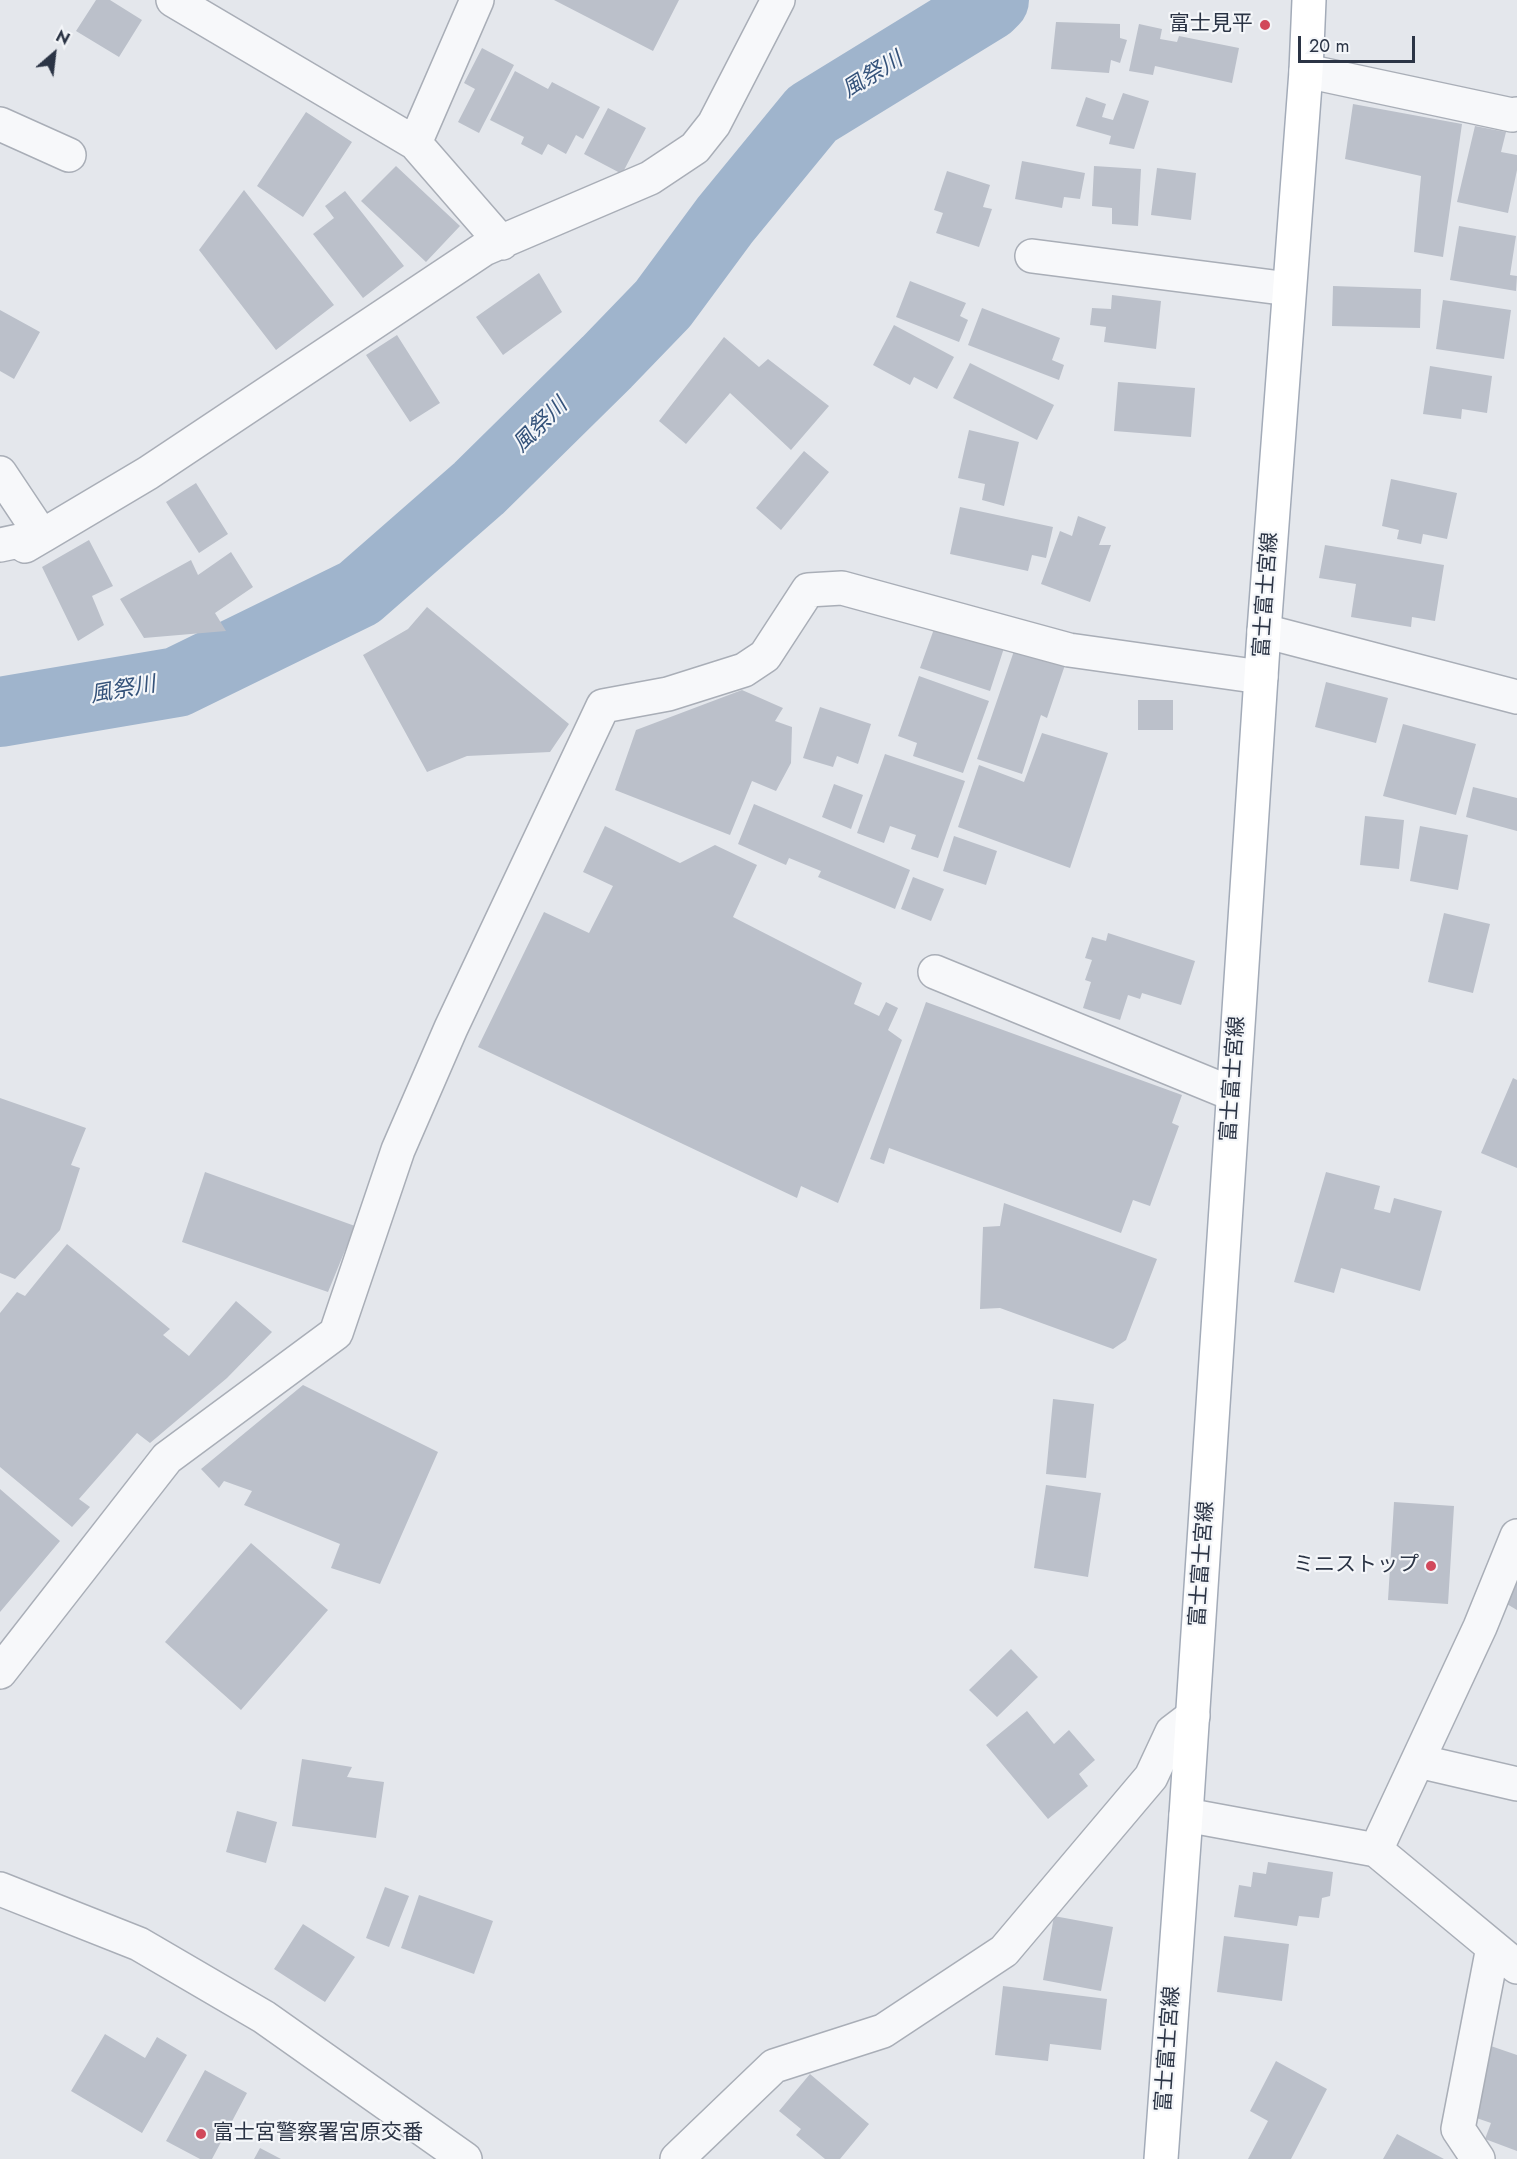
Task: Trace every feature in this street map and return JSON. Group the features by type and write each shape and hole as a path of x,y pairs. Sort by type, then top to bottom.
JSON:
{"main road":[{"name":"富士富士宮線","path":"1161,2159 1193,1716 1264,631 1306,71 1309,0"}],"street":[{"path":"173,0 415,143 501,243"},
{"path":"415,143 477,0"},
{"path":"0,561 148,473 484,249 650,178 695,148 714,123 778,0"},
{"path":"1306,71 1512,115 1517,114"},
{"path":"0,124 69,155"},
{"path":"1032,256 1289,289"},
{"path":"0,473 42,536"},
{"path":"0,545 42,536"},
{"path":"0,1672 167,1458 336,1333 398,1150 451,1028 603,706 668,694 744,670 765,656 808,590 842,588 1069,650 1261,677"},
{"path":"1264,631 1517,697"},
{"path":"935,972 1233,1094"},
{"path":"1376,1850 1480,1627 1517,1536"},
{"path":"676,2159 774,2066 883,2031 1004,1951 1151,1777 1172,1732 1193,1716"},
{"path":"1418,1761 1517,1784"},
{"path":"1186,1815 1376,1850 1505,1957 1458,2129 1478,2159"},
{"path":"0,1889 148,1949 264,2017 465,2159"}],"building":[{"path":"96,0 110,0 142,20 119,57 76,31"},
{"path":"554,0 679,0 653,51"},
{"path":"1056,22 1120,24 1120,38 1127,40 1120,63 1111,60 1109,73 1051,69"},
{"path":"1139,24 1162,29 1160,39 1177,42 1179,36 1239,48 1232,83 1155,66 1153,75 1129,71"},
{"path":"482,48 514,65 479,133 458,122 475,89 464,83"},
{"path":"515,71 548,89 552,82 600,107 583,139 576,135 566,154 548,144 542,155 521,144 524,137 490,120"},
{"path":"1123,93 1149,101 1134,149 1109,144 1111,136 1076,126 1086,97 1106,104 1102,117 1113,120"},
{"path":"1353,104 1462,124 1443,257 1414,252 1421,176 1345,159"},
{"path":"608,108 646,128 622,174 584,154"},
{"path":"306,112 352,142 303,217 257,186"},
{"path":"1475,126 1506,132 1501,152 1517,155 1517,170 1508,213 1457,202"},
{"path":"1022,161 1085,173 1080,199 1064,197 1062,208 1015,199"},
{"path":"396,166 460,226 426,262 361,201"},
{"path":"1094,166 1141,169 1138,226 1112,224 1112,208 1092,206"},
{"path":"1157,168 1196,173 1191,220 1151,215"},
{"path":"947,171 990,185 983,207 992,209 979,247 936,233 943,213 934,210"},
{"path":"244,190 334,305 276,350 199,250"},
{"path":"345,191 404,266 363,298 313,234 334,218 325,206"},
{"path":"1459,226 1516,236 1510,275 1517,276 1516,291 1450,280"},
{"path":"539,273 562,312 503,355 476,317"},
{"path":"910,281 966,303 960,316 968,320 959,342 896,317"},
{"path":"1333,286 1421,289 1420,328 1332,326"},
{"path":"1112,295 1161,301 1156,349 1104,342 1106,327 1090,325 1092,308 1111,309"},
{"path":"1443,300 1511,310 1504,359 1436,349"},
{"path":"982,308 1060,338 1052,360 1064,365 1059,380 968,345"},
{"path":"0,310 40,332 14,379 0,371"},
{"path":"894,325 954,357 937,389 914,377 910,385 873,365"},
{"path":"397,335 440,403 410,422 366,355"},
{"path":"724,337 759,367 768,359 829,406 791,450 730,393 686,444 659,421"},
{"path":"970,363 1054,405 1037,440 953,398"},
{"path":"1430,366 1492,376 1487,413 1462,409 1461,419 1423,414"},
{"path":"1118,382 1195,388 1191,437 1114,431"},
{"path":"969,430 1019,442 1004,506 982,500 985,484 958,478"},
{"path":"804,451 829,472 781,530 756,508"},
{"path":"1391,479 1457,493 1447,539 1423,534 1421,544 1397,539 1399,530 1382,526"},
{"path":"196,483 228,534 199,553 166,502"},
{"path":"960,507 1053,527 1046,558 1032,555 1028,571 950,554"},
{"path":"1078,516 1106,527 1099,545 1111,545 1090,602 1041,584 1060,531 1072,536"},
{"path":"89,540 113,586 92,596 104,625 78,641 42,567"},
{"path":"1325,545 1444,565 1435,621 1412,617 1411,627 1351,617 1356,584 1319,578"},
{"path":"231,552 253,587 215,613 226,631 144,638 120,599 191,560 198,575"},
{"path":"427,607 569,724 550,752 467,756 427,772 363,655 408,629"},
{"path":"934,629 1005,645 990,691 920,668"},
{"path":"1015,648 1065,665 1047,718 1041,715 1022,774 977,759"},
{"path":"919,676 989,701 963,773 913,756 917,743 898,736"},
{"path":"1326,682 1388,698 1376,743 1315,727"},
{"path":"742,690 783,708 775,721 792,727 791,763 776,791 752,781 730,835 615,790 636,730"},
{"path":"1138,700 1173,700 1173,730 1138,730"},
{"path":"820,707 871,724 858,764 837,756 833,767 803,758"},
{"path":"1403,724 1476,744 1456,815 1383,796"},
{"path":"1042,733 1108,753 1070,868 958,827 979,765 1024,782"},
{"path":"885,754 965,781 938,858 911,849 916,835 890,826 884,843 857,833"},
{"path":"834,784 863,795 851,829 822,817"},
{"path":"1473,787 1517,798 1517,831 1466,817"},
{"path":"754,804 910,870 895,909 818,877 821,871 789,858 786,865 738,844"},
{"path":"1365,816 1404,820 1399,869 1360,865"},
{"path":"605,826 680,863 715,845 757,865 733,917 862,983 854,1004 879,1016 886,1002 898,1008 888,1030 902,1040 838,1203 801,1186 797,1198 478,1047 544,912 589,933 613,886 583,872"},
{"path":"1420,826 1468,835 1458,890 1410,881"},
{"path":"954,836 997,851 986,885 943,871"},
{"path":"913,877 944,889 931,921 901,909"},
{"path":"1444,913 1490,924 1473,993 1428,982"},
{"path":"1108,933 1195,961 1181,1005 1142,993 1140,999 1128,995 1120,1020 1083,1008 1091,982 1085,980 1092,960 1085,958 1092,937 1106,941"},
{"path":"926,1002 1182,1095 1172,1123 1179,1126 1150,1206 1133,1200 1121,1233 889,1148 884,1164 870,1159"},
{"path":"1513,1078 1517,1080 1517,1168 1481,1153"},
{"path":"0,1098 86,1128 71,1165 80,1168 60,1230 15,1279 0,1273"},
{"path":"205,1172 355,1226 328,1292 182,1242"},
{"path":"1326,1172 1380,1186 1374,1209 1390,1213 1394,1198 1442,1211 1420,1291 1341,1268 1334,1293 1294,1282"},
{"path":"1004,1203 1157,1259 1126,1340 1113,1349 1000,1308 980,1309 983,1227 1000,1226"},
{"path":"67,1244 170,1329 163,1335 189,1356 236,1301 272,1332 227,1378 150,1443 137,1433 79,1499 90,1507 72,1527 0,1467 0,1313 17,1292 25,1296"},
{"path":"303,1385 438,1452 380,1584 331,1568 340,1544 244,1505 252,1491 224,1481 219,1488 201,1469"},
{"path":"1053,1399 1094,1404 1086,1478 1046,1474"},
{"path":"1046,1485 1101,1493 1088,1577 1034,1568"},
{"path":"0,1489 60,1541 0,1612"},
{"path":"1394,1502 1454,1506 1448,1604 1388,1600"},
{"path":"251,1543 328,1610 241,1710 165,1642"},
{"path":"1517,1570 1517,1610 1500,1600"},
{"path":"1011,1649 1038,1677 997,1717 969,1690"},
{"path":"1027,1711 1054,1744 1069,1730 1095,1760 1079,1774 1088,1786 1048,1819 986,1745"},
{"path":"302,1759 352,1767 347,1777 384,1782 376,1838 292,1826"},
{"path":"237,1811 277,1822 266,1863 226,1852"},
{"path":"1268,1862 1333,1872 1330,1896 1322,1898 1319,1918 1299,1916 1297,1926 1234,1917 1239,1885 1251,1887 1253,1872 1266,1874"},
{"path":"385,1887 409,1896 389,1947 366,1938"},
{"path":"419,1895 493,1921 474,1974 401,1948"},
{"path":"1054,1916 1113,1927 1101,1991 1043,1980"},
{"path":"303,1924 355,1957 325,2002 274,1969"},
{"path":"1224,1936 1289,1944 1282,2001 1217,1992"},
{"path":"1003,1986 1107,1999 1101,2050 1050,2044 1048,2061 995,2055"},
{"path":"105,2034 145,2058 157,2037 187,2055 142,2133 71,2091"},
{"path":"1485,2044 1517,2055 1517,2151 1485,2139 1491,2123 1462,2113"},
{"path":"1276,2061 1327,2089 1291,2159 1248,2159 1268,2121 1250,2111"},
{"path":"205,2070 247,2093 212,2159 200,2159 166,2141"},
{"path":"810,2074 869,2124 840,2159 825,2159 796,2135 801,2129 779,2111"},
{"path":"1397,2134 1444,2159 1383,2159"},
{"path":"260,2148 281,2159 254,2159"}],"waterway":[{"name":"風祭川","path":"0,712 177,682 359,593 479,488 663,304 725,220 812,114 988,6 994,0"}],"place":[{"name":"富士見平","path":"1265,25"},
{"name":"ミニストップ","path":"1431,1566"},
{"name":"富士宮警察署宮原交番","path":"201,2134"}]}
